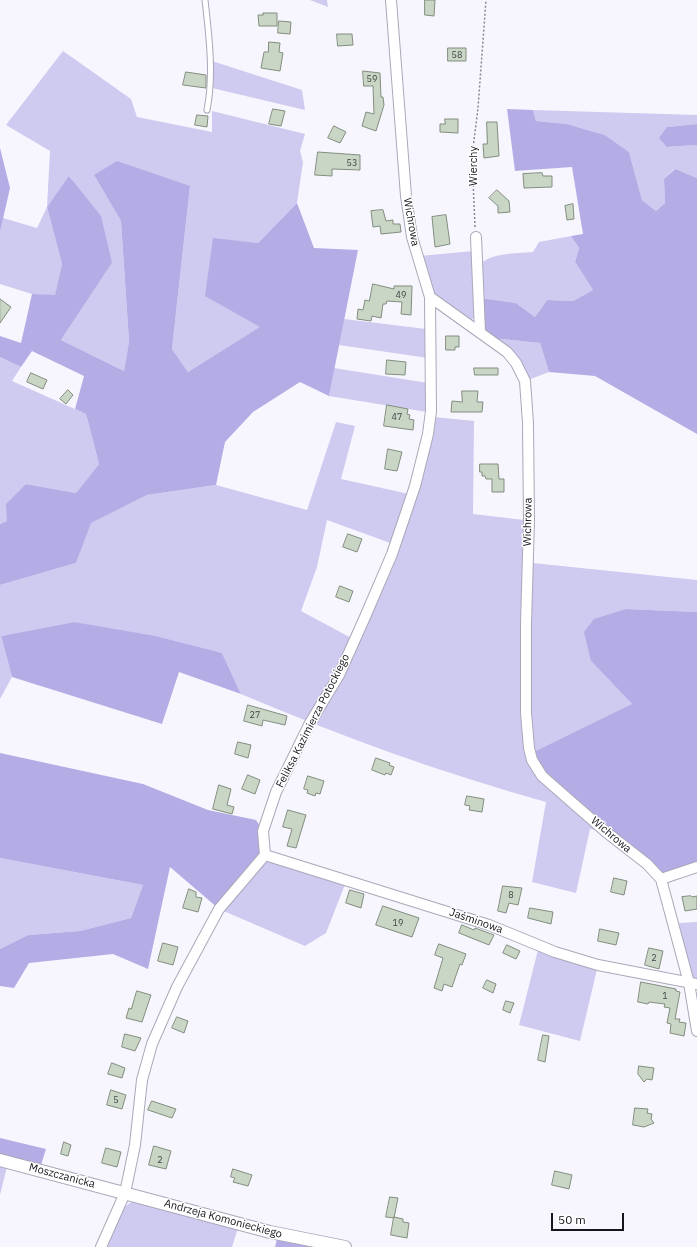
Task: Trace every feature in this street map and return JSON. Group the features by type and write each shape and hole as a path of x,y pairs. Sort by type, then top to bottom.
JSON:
{"street":[{"name":"Wichrowa","path":"391,0 406,196 412,238 430,297 507,352 516,363 525,381 528,423 529,505 526,713 529,748 532,760 542,776 606,832 647,864 661,879 693,983 697,1032"},
{"path":"476,236 480,332"},
{"name":"Feliksa Kazimierza Potockiego","path":"265,854 263,831 276,792 310,723 338,675 365,617 392,554 415,486 428,434 431,411 430,297"},
{"path":"102,1247 125,1193 135,1145 142,1080 152,1044 177,987 219,909 265,854"},
{"name":"Jaśminowa","path":"265,854 489,925 569,956 598,965 693,983"},
{"path":"661,879 697,867"},
{"name":"Moszczanicka","path":"0,1160 125,1193"},
{"name":"Andrzeja Komonieckiego","path":"125,1193 270,1232 345,1247"}],"lane":[{"path":"205,0 208,23 210,86 207,110"}],"path":[{"name":"Wierchy","path":"476,236 472,156 478,108 486,0"}],"shaded area":[{"path":"310,0 327,0 328,7"},
{"path":"63,51 131,99 137,117 212,132 212,111 305,134 300,151 303,162 297,203 258,243 213,239 261,327 188,372 172,349 190,186 94,175 121,221 129,343 124,371 61,340 112,263 70,176 47,207 50,151 6,125"},
{"path":"212,61 302,90 305,110 212,88"},
{"path":"507,109 533,110 536,121 567,124 605,135 629,152 642,200 656,211 665,203 664,179 675,169 697,178 697,434 595,376 549,372 540,343 502,339 492,341 480,332 481,298 516,303 535,317 547,300 573,301 593,290 575,262 579,248 571,236 583,234 572,167 515,171"},
{"path":"533,110 697,115 697,124 667,127 667,147 697,145 697,178 674,169 664,179 665,203 656,211 642,200 629,152 605,135 567,124 536,121"},
{"path":"697,124 697,145 667,147 659,138 667,127"},
{"path":"0,148 10,188 0,232"},
{"path":"117,161 190,186 172,349 188,372 260,327 205,296 213,238 258,243 297,203 314,248 358,250 329,396 300,382 253,412 225,442 216,485 147,495 91,523 76,563 0,585 0,524 7,521 6,504 26,484 76,493 99,464 86,414 75,409 84,376 32,351 21,367 0,357 0,336 21,343 32,294 55,295 62,264 47,207 69,176 101,216 112,263 61,340 124,371 129,342 121,221 94,175"},
{"path":"47,207 62,264 55,296 32,294 0,284 0,232 3,218 37,228"},
{"path":"571,236 579,248 575,262 593,290 573,301 547,300 535,317 516,303 481,298 479,266 484,261 504,254 533,252 539,242"},
{"path":"473,251 475,312 474,318 470,321 433,293 420,256"},
{"path":"344,319 426,329 428,358 339,345"},
{"path":"502,339 540,343 549,372 528,380 496,341"},
{"path":"0,357 21,367 12,381 86,414 99,464 76,493 26,484 7,521 0,524"},
{"path":"334,368 428,383 427,412 329,396"},
{"path":"434,417 474,421 473,514 524,520 523,562 697,580 697,612 626,609 591,661 632,704 606,832 590,829 576,893 532,882 546,802 468,779 392,753 316,725 241,694 222,653 74,622 1,636 12,677 0,699 0,585 76,563 90,523 147,495 216,485 307,510 336,422 355,426 341,479 409,494 393,544 327,520 317,567 301,611 357,641 397,557 419,490 432,437"},
{"path":"626,609 697,612 697,867 661,879 542,776 534,752 632,704 591,661 584,632 594,619"},
{"path":"74,622 155,636 222,653 241,694 179,672 162,724 12,677 1,636"},
{"path":"0,753 143,784 208,810 256,820 263,831 265,855 219,909 170,867 148,969 113,954 29,963 14,988 0,986 0,949 28,935 80,931 131,918 143,885 0,858"},
{"path":"265,855 346,882 326,933 305,946 219,909"},
{"path":"0,858 143,885 131,918 80,931 28,935 0,949"},
{"path":"697,922 697,981 692,980 679,923"},
{"path":"538,950 598,965 580,1041 519,1025"},
{"path":"0,1138 46,1149 40,1168 0,1158"},
{"path":"0,1165 7,1167 0,1195"},
{"path":"135,1201 238,1228 232,1247 106,1247 113,1228 121,1213 125,1207"},
{"path":"277,1239 316,1247 275,1247"}],"building":[{"path":"425,0 435,0 434,16 425,15"},
{"path":"263,13 277,13 277,26 259,26 258,15 263,15"},
{"path":"279,21 291,22 290,34 278,33"},
{"path":"337,34 352,34 353,45 338,46"},
{"path":"269,42 280,43 279,52 283,53 280,71 261,68 264,52 268,52"},
{"path":"448,48 466,48 466,61 448,61"},
{"path":"363,71 380,73 381,97 383,97 384,105 376,131 362,126 366,112 374,114 373,86 364,86"},
{"path":"186,72 206,75 206,88 183,85"},
{"path":"273,109 285,111 281,126 269,124"},
{"path":"197,115 208,116 207,127 195,125"},
{"path":"445,119 458,119 458,133 440,132 440,124 445,124"},
{"path":"487,122 497,122 499,156 484,158 483,144 487,144"},
{"path":"334,126 346,132 340,143 328,138"},
{"path":"318,152 360,155 360,170 332,169 332,176 315,175"},
{"path":"542,173 543,176 552,176 552,187 524,188 523,174"},
{"path":"497,190 509,201 510,212 498,213 498,206 489,198"},
{"path":"573,204 574,219 567,220 565,206"},
{"path":"383,210 386,221 393,220 393,224 400,224 401,232 381,234 380,226 373,227 371,211"},
{"path":"446,215 450,244 435,247 432,217"},
{"path":"373,284 394,289 394,286 412,286 411,315 401,314 402,302 387,301 386,304 383,304 381,318 372,316 371,321 357,319 358,309 363,310 365,300 369,301"},
{"path":"0,299 11,307 0,323"},
{"path":"446,336 459,336 459,347 455,347 455,350 446,350"},
{"path":"387,360 406,362 405,375 386,374"},
{"path":"474,368 498,368 498,375 475,375"},
{"path":"31,373 47,380 43,389 27,382"},
{"path":"68,390 73,395 66,404 60,399"},
{"path":"462,391 478,391 477,402 483,402 482,412 451,412 452,401 462,402"},
{"path":"387,405 408,409 407,414 410,415 409,419 414,420 413,430 384,426"},
{"path":"388,449 402,452 397,471 385,469"},
{"path":"480,464 498,464 499,479 504,479 504,492 492,492 492,479 486,479 485,476 482,476 482,472 480,472"},
{"path":"348,534 362,539 357,552 343,547"},
{"path":"340,586 353,591 349,602 336,597"},
{"path":"248,705 287,716 285,725 263,720 262,726 244,721"},
{"path":"238,742 251,745 248,758 235,754"},
{"path":"376,758 390,763 389,765 394,767 391,775 386,773 385,775 372,770"},
{"path":"248,775 260,780 255,794 242,789"},
{"path":"308,776 324,781 320,794 316,793 315,796 307,793 308,790 304,789"},
{"path":"219,785 231,789 227,805 234,807 232,814 213,809"},
{"path":"467,796 484,799 482,812 469,810 470,806 465,805"},
{"path":"288,810 306,815 296,848 287,846 292,829 283,827"},
{"path":"614,878 627,881 624,895 611,892"},
{"path":"503,886 522,888 518,905 509,903 506,913 498,911"},
{"path":"189,889 196,892 196,897 202,898 198,912 183,908"},
{"path":"350,890 364,894 361,908 346,903"},
{"path":"697,896 697,909 685,911 682,897"},
{"path":"383,906 419,918 412,937 376,925"},
{"path":"530,908 553,912 551,924 528,918"},
{"path":"462,925 494,935 489,945 459,933"},
{"path":"600,929 619,933 616,945 598,941"},
{"path":"163,943 178,947 173,965 158,961"},
{"path":"439,944 466,954 462,965 460,964 452,987 444,984 442,991 434,988 443,958 435,955"},
{"path":"507,945 520,951 516,959 503,953"},
{"path":"649,948 663,951 659,969 645,965"},
{"path":"487,980 496,984 493,993 483,988"},
{"path":"641,982 676,989 676,991 680,992 675,1019 680,1019 679,1022 686,1023 684,1036 670,1033 671,1024 667,1023 670,1008 664,1007 665,1004 649,1002 648,1004 638,1002"},
{"path":"137,991 151,995 142,1022 126,1018 129,1008 131,1009"},
{"path":"506,1001 514,1003 510,1013 503,1010"},
{"path":"177,1017 188,1021 184,1033 172,1028"},
{"path":"125,1034 141,1038 135,1051 122,1047"},
{"path":"543,1035 549,1036 545,1062 538,1060"},
{"path":"112,1063 125,1068 122,1078 108,1074"},
{"path":"639,1066 654,1068 652,1080 647,1079 644,1082 638,1074"},
{"path":"111,1090 126,1095 122,1109 107,1105"},
{"path":"152,1101 176,1109 172,1118 148,1110"},
{"path":"635,1108 648,1109 647,1113 652,1114 651,1119 654,1123 644,1127 633,1125"},
{"path":"64,1142 71,1145 68,1156 61,1154"},
{"path":"154,1146 171,1151 166,1169 149,1165"},
{"path":"106,1148 121,1152 117,1167 102,1163"},
{"path":"233,1169 252,1175 248,1186 233,1182 235,1178 231,1177"},
{"path":"555,1171 572,1175 569,1189 552,1185"},
{"path":"390,1197 398,1198 394,1218 386,1217"},
{"path":"394,1217 403,1219 403,1222 409,1223 407,1238 391,1235"}]}
